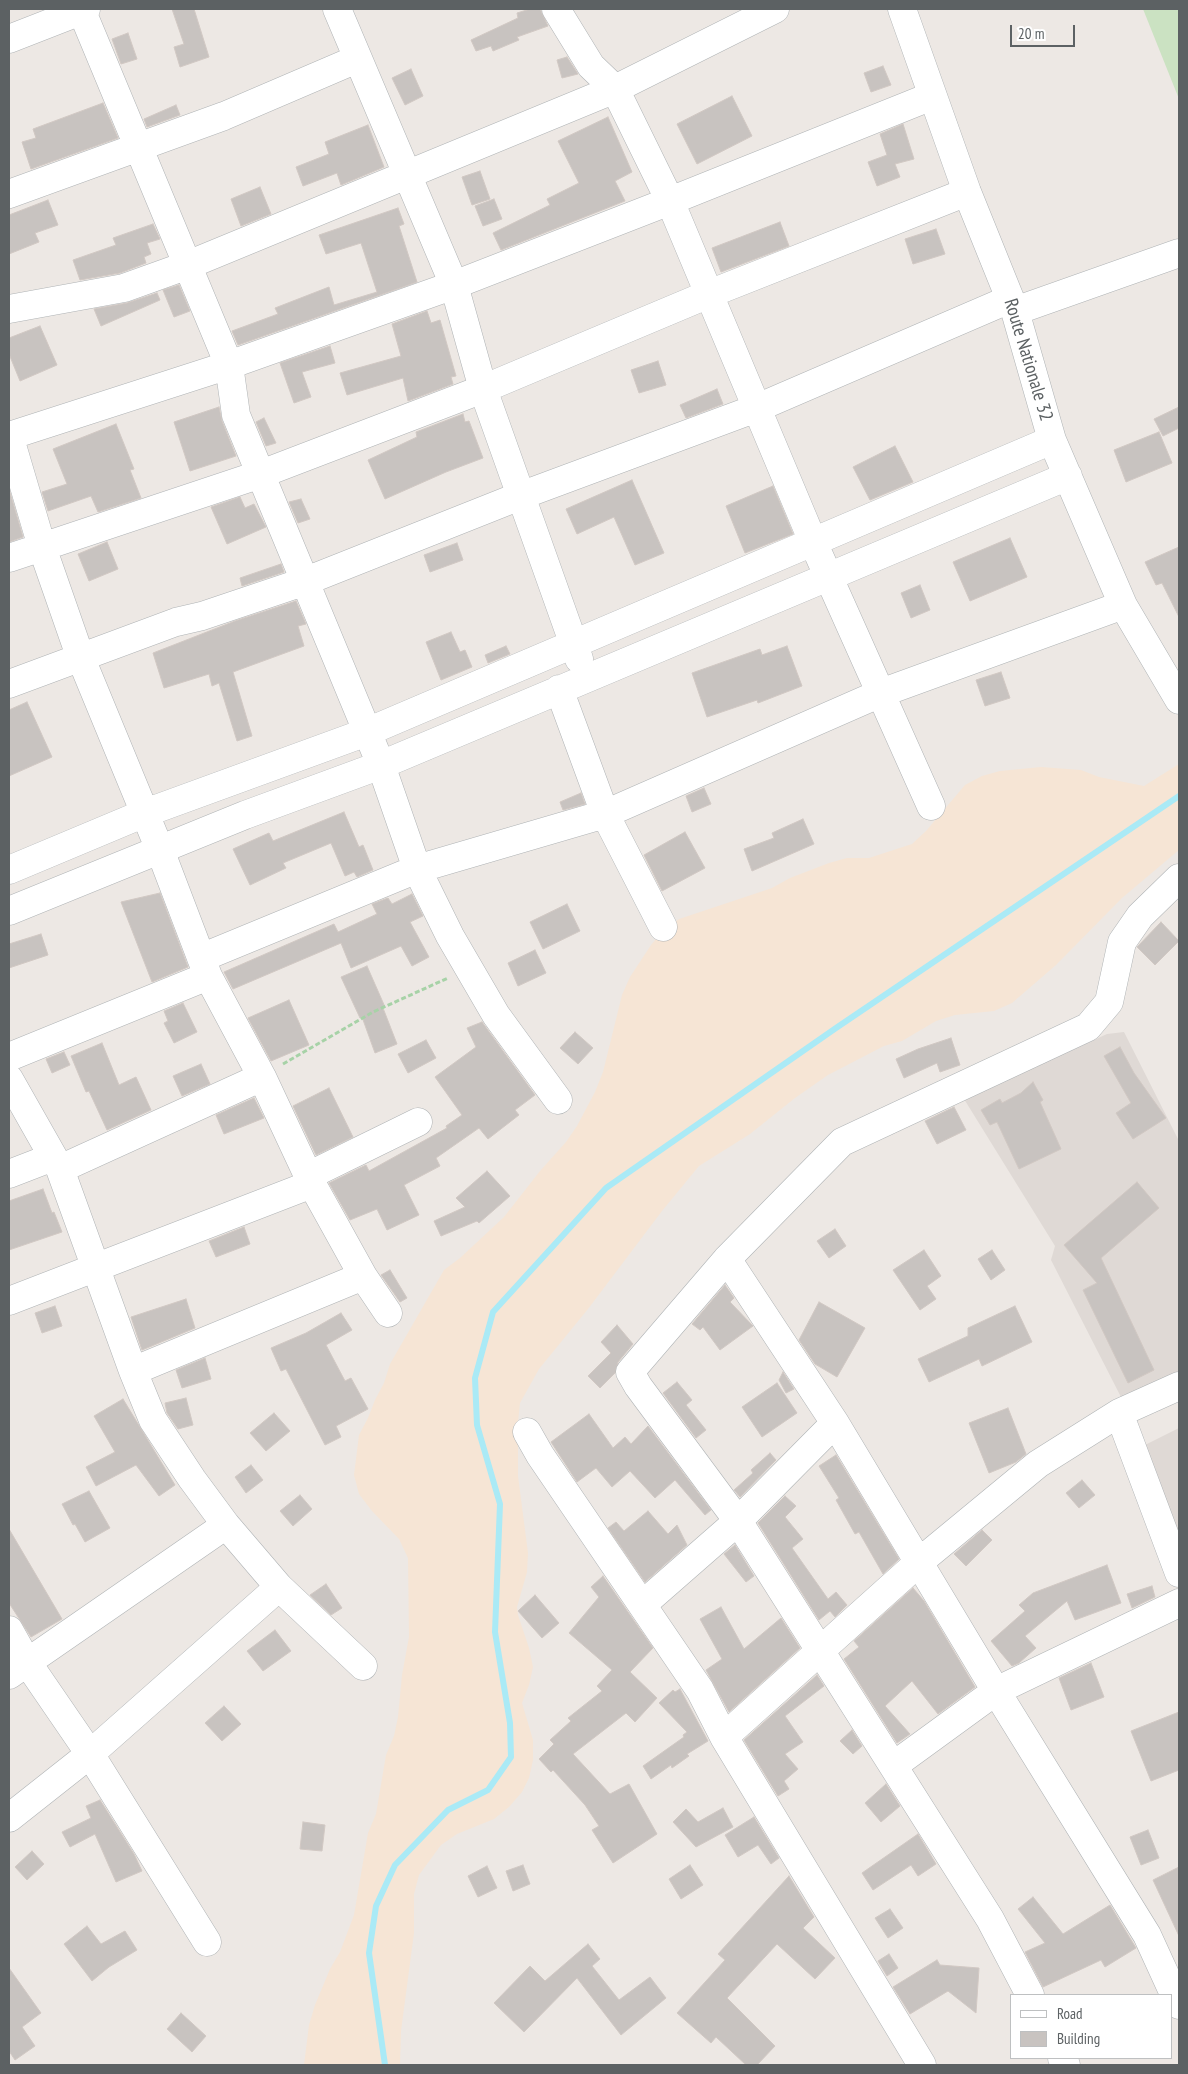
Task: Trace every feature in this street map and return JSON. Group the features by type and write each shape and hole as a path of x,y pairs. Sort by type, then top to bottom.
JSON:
{"street":[{"path":"9,39 83,9 229,365 236,415 381,765 416,869 450,936 496,1016 558,1100"},
{"path":"336,9 454,285 483,389 572,644 587,677"},
{"path":"556,9 591,66 615,89 670,201 814,542 932,806"},
{"path":"9,309 124,288 188,265 615,89 776,9"},
{"name":"Route Nationale 32","path":"902,9 967,192 1013,305 1052,440 1123,605 1179,700"},
{"path":"9,194 224,116 357,59"},
{"path":"388,1313 363,1276 310,1180 262,1077 204,967 160,850 80,656 42,547 9,436 229,365 454,285 932,96"},
{"path":"9,558 261,474 483,389 709,294 967,192"},
{"path":"9,684 80,656 176,622 202,616 306,581 520,496 757,408 1013,305 1179,254"},
{"path":"9,870 145,813 367,732 1052,440"},
{"path":"9,911 245,815 381,765 1068,476"},
{"path":"9,1057 416,869 605,814 882,693 1123,605"},
{"path":"559,689 605,814 663,928"},
{"path":"1029,1994 990,1919 738,1520 638,1386 630,1372 727,1259 842,1142 1088,1026 1109,1002 1122,942 1140,916 1179,878"},
{"path":"9,1174 57,1163 262,1077"},
{"path":"9,1079 57,1163 133,1371 153,1420 192,1479 226,1525 279,1588 363,1666"},
{"path":"9,1302 310,1180 418,1122"},
{"path":"727,1259 835,1423 918,1563 1147,1935 1179,2005"},
{"path":"133,1371 363,1276"},
{"path":"724,1737 918,1563 1038,1464 1119,1413 1179,1386"},
{"path":"1119,1413 1179,1574"},
{"path":"642,1605 738,1520 835,1423"},
{"path":"527,1432 540,1455 700,1690 724,1737 922,2065"},
{"path":"18,1669 226,1525"},
{"path":"9,1818 90,1754 279,1588"},
{"path":"893,1766 996,1691 1179,1603"},
{"path":"9,1630 18,1669 90,1754 207,1942"}],"path":[{"path":"262,1077 373,1012 469,969"}],"shaded area":[{"path":"1124,1032 1179,1141 1179,1371 1122,1399 1051,1260 1055,1246 964,1099 1107,1034"},
{"path":"1179,1428 1179,1546 1141,1447"}],"green space":[{"path":"1143,9 1179,9 1179,99"}],"sand":[{"path":"1179,764 1179,850 1122,898 1056,965 1012,1003 994,1011 955,1015 936,1021 902,1041 884,1046 828,1075 795,1098 750,1134 699,1166 539,1369 520,1403 518,1422 518,1476 528,1553 527,1572 517,1607 533,1667 522,1703 533,1740 533,1760 529,1778 522,1792 509,1807 494,1819 457,1834 441,1845 419,1875 414,1894 414,1933 401,2031 400,2065 304,2065 309,2025 315,2005 330,1969 340,1952 354,1915 368,1833 376,1814 386,1755 394,1736 398,1717 402,1675 409,1637 408,1558 399,1539 372,1511 359,1494 354,1475 359,1435 384,1383 390,1364 444,1270 460,1258 504,1217 577,1126 603,1072 622,995 630,977 651,945 663,931 679,919 772,888 790,878 829,863 847,858 869,858 912,844 926,831 965,785 982,776 1000,771 1041,767 1081,770 1099,777 1144,786"}],"building":[{"path":"172,9 194,9 209,57 180,67 174,47 184,44"},
{"path":"530,9 540,9 548,26 517,37 519,40 493,51 491,46 476,51 471,40 518,18 517,13"},
{"path":"128,33 137,59 121,64 112,39"},
{"path":"567,57 578,74 562,78 557,60"},
{"path":"883,66 891,85 871,92 864,73"},
{"path":"411,69 423,96 405,105 392,78"},
{"path":"732,96 752,136 697,164 677,124"},
{"path":"103,103 118,138 31,169 22,142 36,138 33,129"},
{"path":"176,105 180,115 147,127 144,119"},
{"path":"608,117 632,172 615,181 625,201 501,250 493,233 550,205 547,199 579,183 558,141"},
{"path":"903,124 914,159 895,164 900,177 877,186 868,162 887,155 880,134"},
{"path":"368,125 384,167 341,185 337,173 303,186 296,167 329,154 325,142"},
{"path":"480,171 490,199 472,205 462,177"},
{"path":"260,187 271,214 241,226 231,199"},
{"path":"494,199 502,219 483,226 475,206"},
{"path":"48,200 58,225 35,233 39,242 9,254 9,215"},
{"path":"398,208 404,224 399,226 417,282 238,345 232,331 278,314 275,308 329,287 334,305 377,292 361,243 326,254 319,235"},
{"path":"780,222 789,246 721,272 712,248"},
{"path":"153,224 160,239 147,243 151,254 144,257 146,263 120,273 80,280 73,260 116,245 113,238"},
{"path":"936,229 945,254 913,264 905,239"},
{"path":"179,285 190,311 174,317 163,290"},
{"path":"157,293 160,300 101,326 94,309 127,303"},
{"path":"427,311 431,323 440,320 456,376 451,377 453,384 408,401 403,378 347,395 340,373 401,356 392,324"},
{"path":"40,326 57,365 20,381 9,354 9,338"},
{"path":"330,346 335,363 302,372 311,397 294,403 280,363"},
{"path":"658,361 666,385 639,393 631,370"},
{"path":"717,389 723,404 686,418 680,405"},
{"path":"219,407 222,421 236,456 190,471 174,422"},
{"path":"1179,407 1179,428 1163,436 1154,419"},
{"path":"463,414 465,422 469,421 483,458 385,499 368,460 417,437 416,432"},
{"path":"264,418 276,443 266,446 256,422"},
{"path":"116,424 134,469 130,470 141,498 98,512 91,496 48,511 42,492 67,484 53,449"},
{"path":"1159,432 1172,463 1126,482 1114,450"},
{"path":"895,446 913,482 870,500 853,467"},
{"path":"632,480 664,553 635,565 614,517 577,534 566,509"},
{"path":"773,486 793,534 745,553 726,506"},
{"path":"9,489 23,537 9,542"},
{"path":"240,497 245,508 254,504 266,527 227,544 211,507"},
{"path":"301,499 310,519 298,523 289,502"},
{"path":"1010,538 1027,577 970,601 953,562"},
{"path":"107,542 118,569 89,581 78,554"},
{"path":"457,543 463,560 430,572 424,555"},
{"path":"1179,547 1179,617 1162,583 1156,585 1145,562"},
{"path":"281,564 284,572 242,586 240,578"},
{"path":"920,585 930,610 911,618 901,593"},
{"path":"296,601 306,624 298,626 304,646 233,672 252,736 237,741 219,683 212,686 209,674 164,688 153,653 235,621"},
{"path":"451,632 460,652 465,650 472,667 441,680 426,642"},
{"path":"506,646 510,654 488,663 485,655"},
{"path":"787,646 802,686 758,703 757,700 707,717 692,673 760,649 762,655"},
{"path":"1001,672 1010,698 985,706 976,680"},
{"path":"27,702 52,757 9,776 9,710"},
{"path":"704,788 711,804 692,812 686,796"},
{"path":"581,793 585,804 563,810 560,802"},
{"path":"344,812 359,847 363,845 373,870 357,877 354,872 345,876 331,843 283,863 286,868 250,885 233,849 269,833 273,841"},
{"path":"803,819 814,844 752,871 744,849 774,838 772,833"},
{"path":"685,832 705,868 662,891 644,855"},
{"path":"160,893 188,967 152,982 121,902"},
{"path":"412,894 423,916 410,922 429,957 412,966 401,946 351,968 341,943 233,989 224,972 334,924 338,932 377,914 372,904 388,898 392,904"},
{"path":"567,904 580,931 543,949 530,922"},
{"path":"1161,922 1179,941 1155,965 1137,947"},
{"path":"41,934 48,955 9,968 9,944"},
{"path":"535,950 546,973 518,986 508,963"},
{"path":"367,966 385,1007 383,1008 397,1044 375,1053 362,1017 360,1018 341,977"},
{"path":"289,1000 309,1045 271,1061 248,1018"},
{"path":"183,1003 197,1032 174,1043 164,1023 168,1021 164,1011"},
{"path":"482,1022 535,1095 515,1110 519,1115 488,1139 479,1128 436,1158 440,1166 404,1185 419,1215 387,1230 377,1209 350,1220 329,1183 366,1165 369,1171 447,1128 446,1126 462,1115 435,1077 476,1047 467,1028"},
{"path":"575,1032 593,1048 578,1064 560,1048"},
{"path":"951,1038 960,1065 940,1072 937,1063 904,1078 896,1059"},
{"path":"426,1040 436,1058 408,1073 398,1054"},
{"path":"102,1043 119,1085 136,1077 151,1110 107,1130 89,1091 86,1092 71,1056"},
{"path":"1120,1047 1134,1073 1166,1118 1133,1139 1116,1113 1131,1103 1104,1056"},
{"path":"64,1052 70,1065 52,1073 46,1059"},
{"path":"201,1064 210,1084 182,1096 173,1076"},
{"path":"1033,1082 1043,1100 1040,1102 1061,1149 1019,1169 997,1122 990,1125 981,1110 1000,1099 1002,1103 1021,1093"},
{"path":"329,1088 353,1137 316,1155 293,1106"},
{"path":"254,1098 264,1118 224,1134 216,1115"},
{"path":"954,1107 966,1130 937,1144 925,1121"},
{"path":"487,1171 510,1196 479,1223 477,1221 441,1236 434,1221 465,1207 456,1198"},
{"path":"1137,1182 1159,1208 1101,1258 1154,1370 1128,1383 1083,1290 1097,1283 1064,1245"},
{"path":"43,1189 62,1232 9,1250 9,1201"},
{"path":"244,1227 250,1244 216,1257 209,1241"},
{"path":"835,1229 846,1246 829,1258 817,1241"},
{"path":"924,1250 941,1276 927,1286 936,1299 920,1310 893,1270"},
{"path":"992,1250 1005,1270 991,1280 978,1259"},
{"path":"390,1270 407,1298 400,1302 381,1275"},
{"path":"725,1285 734,1298 730,1302 753,1326 720,1350 703,1327 700,1330 692,1324"},
{"path":"186,1299 195,1328 142,1350 131,1317"},
{"path":"819,1302 865,1328 837,1377 815,1364 799,1340"},
{"path":"55,1306 62,1326 42,1333 35,1313"},
{"path":"1015,1306 1032,1342 982,1366 979,1359 929,1382 918,1359 968,1336 968,1328"},
{"path":"341,1313 352,1330 326,1345 345,1381 351,1378 368,1409 336,1426 341,1437 325,1445 286,1369 281,1371 271,1348 306,1333"},
{"path":"617,1325 633,1344 618,1362 615,1373 600,1388 588,1376 611,1353 601,1342"},
{"path":"205,1358 211,1379 182,1388 176,1370"},
{"path":"783,1372 794,1389 786,1393 779,1380"},
{"path":"677,1382 692,1400 686,1405 706,1430 696,1438 663,1393"},
{"path":"777,1383 797,1413 762,1437 742,1407"},
{"path":"186,1398 193,1425 178,1429 167,1413 165,1403"},
{"path":"123,1399 175,1485 159,1496 136,1465 96,1486 86,1467 115,1452 94,1416"},
{"path":"1008,1408 1026,1454 1016,1462 989,1473 969,1423"},
{"path":"274,1413 290,1431 266,1451 250,1433"},
{"path":"589,1414 613,1448 625,1437 631,1444 648,1426 711,1510 705,1515 675,1480 655,1498 630,1471 612,1487 596,1468 577,1482 551,1442"},
{"path":"770,1453 776,1460 740,1497 734,1490 753,1473 751,1470"},
{"path":"836,1455 899,1559 883,1574 859,1532 855,1534 836,1500 839,1498 819,1466"},
{"path":"251,1465 263,1480 246,1493 235,1477"},
{"path":"1082,1480 1095,1495 1079,1508 1066,1493"},
{"path":"89,1491 110,1528 85,1542 62,1504"},
{"path":"300,1495 312,1509 293,1526 280,1511"},
{"path":"785,1496 796,1506 785,1517 803,1539 792,1548 828,1599 836,1592 847,1605 835,1617 830,1611 819,1620 758,1523"},
{"path":"648,1511 668,1534 677,1525 687,1545 645,1582 608,1528 616,1522 624,1531"},
{"path":"9,1529 62,1619 31,1637 9,1603"},
{"path":"982,1530 992,1540 966,1566 954,1554"},
{"path":"735,1545 754,1576 746,1582 724,1554"},
{"path":"1107,1565 1121,1603 1075,1620 1067,1601 1025,1636 1036,1648 1019,1663 1012,1666 991,1641 1025,1611 1019,1605 1033,1593"},
{"path":"603,1576 653,1648 630,1672 657,1698 635,1722 626,1713 573,1754 610,1794 629,1784 657,1834 613,1863 592,1830 599,1826 585,1805 553,1770 551,1772 539,1759 554,1744 550,1740 571,1721 568,1718 602,1691 597,1686 612,1670 569,1633 599,1597 591,1587"},
{"path":"326,1584 342,1608 331,1615 310,1595"},
{"path":"1152,1586 1155,1597 1132,1608 1127,1594"},
{"path":"913,1588 924,1601 975,1687 938,1714 912,1681 885,1706 910,1734 897,1743 844,1659 859,1647 854,1641"},
{"path":"535,1595 559,1623 542,1638 518,1611"},
{"path":"721,1607 744,1649 781,1618 800,1648 729,1712 706,1670 722,1659 700,1619"},
{"path":"275,1630 291,1651 263,1671 247,1651"},
{"path":"1091,1663 1104,1697 1071,1710 1059,1678"},
{"path":"817,1675 824,1686 785,1716 803,1742 785,1754 798,1769 784,1781 789,1789 778,1796 744,1740"},
{"path":"680,1689 708,1741 687,1754 689,1756 672,1768 671,1765 651,1779 643,1766 684,1737 683,1735 687,1732 659,1703 673,1690 675,1692"},
{"path":"224,1706 241,1724 222,1741 205,1723"},
{"path":"1179,1712 1179,1770 1151,1781 1131,1731"},
{"path":"852,1730 862,1746 853,1754 840,1741"},
{"path":"886,1784 900,1806 881,1822 865,1803"},
{"path":"100,1800 134,1854 142,1871 116,1882 95,1834 70,1847 62,1832 91,1818 86,1806"},
{"path":"723,1808 733,1827 696,1847 673,1822 686,1809 698,1822"},
{"path":"754,1817 779,1858 771,1864 758,1845 738,1857 725,1835"},
{"path":"303,1822 325,1825 322,1851 300,1849"},
{"path":"1148,1830 1159,1858 1141,1865 1130,1837"},
{"path":"918,1834 936,1864 918,1876 911,1865 873,1890 862,1873"},
{"path":"32,1851 44,1864 27,1880 15,1867"},
{"path":"523,1865 530,1884 513,1891 506,1871"},
{"path":"690,1865 703,1885 681,1899 669,1879"},
{"path":"487,1866 497,1888 478,1897 468,1876"},
{"path":"1179,1867 1179,1936 1153,1880"},
{"path":"789,1876 814,1917 803,1928 835,1958 815,1979 777,1944 727,1998 775,2046 757,2065 746,2065 716,2037 711,2043 677,2013 725,1960 718,1954"},
{"path":"1033,1897 1063,1934 1110,1905 1136,1948 1105,1967 1101,1960 1043,1987 1025,1952 1045,1943 1018,1909"},
{"path":"890,1909 903,1928 888,1938 875,1918"},
{"path":"87,1926 101,1944 125,1931 137,1950 109,1967 92,1981 64,1944"},
{"path":"588,1944 600,1959 592,1966 619,2000 650,1977 666,1998 621,2035 577,1978 524,2032 494,2003 530,1966 545,1981"},
{"path":"889,1954 898,1968 887,1976 878,1961"},
{"path":"937,1960 940,1965 979,1968 976,2013 948,1991 910,2014 893,1987"},
{"path":"9,1968 41,2013 22,2027 35,2046 15,2060 9,2051"},
{"path":"181,2013 206,2036 192,2052 167,2029"}],"waterway":[{"path":"385,2065 369,1953 376,1906 395,1865 448,1810 488,1790 511,1757 510,1723 495,1632 500,1504 477,1425 475,1378 493,1312 606,1188 836,1028 1179,796"}]}
